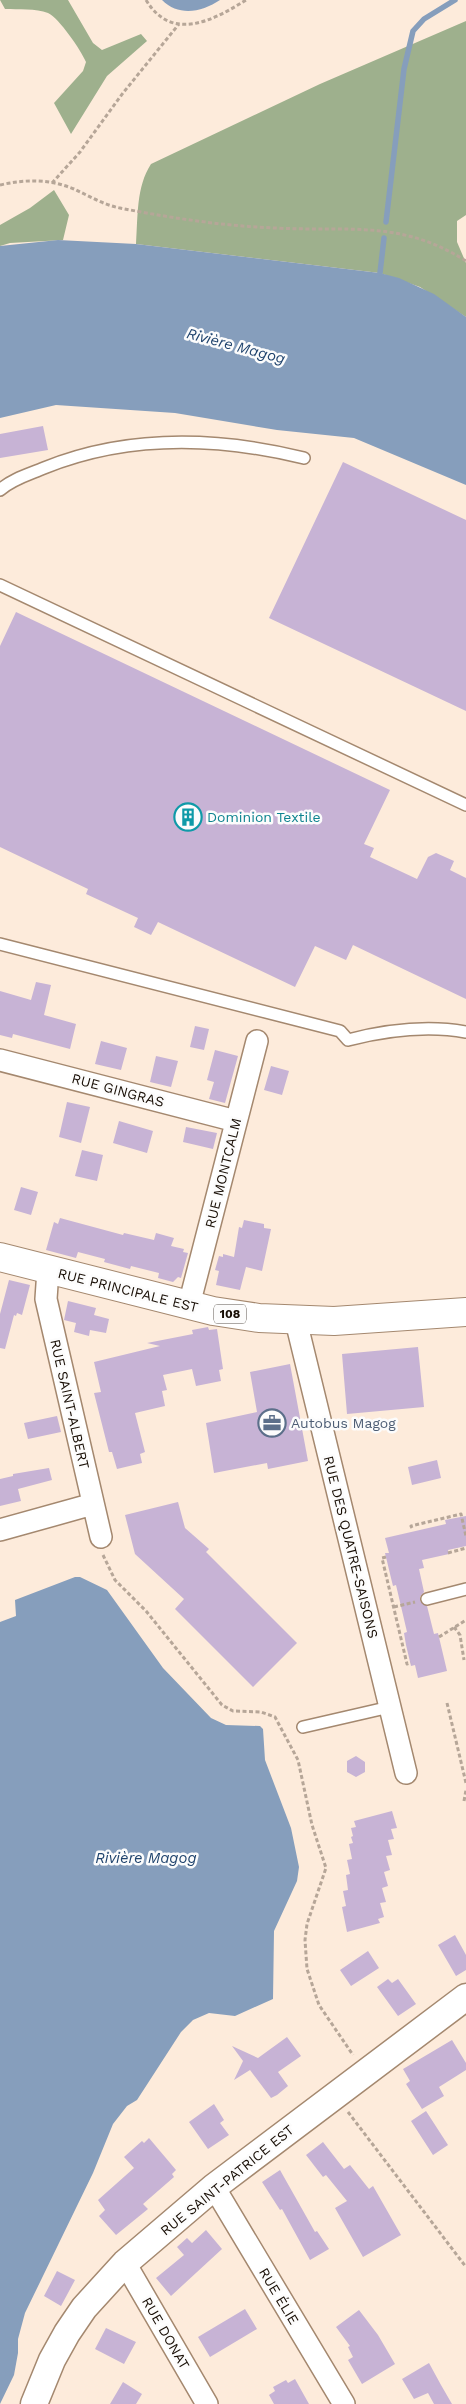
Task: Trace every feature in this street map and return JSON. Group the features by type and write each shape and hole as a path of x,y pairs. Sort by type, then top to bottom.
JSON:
{"main road":[{"name":"RUE PRINCIPALE EST","path":"0,1257 189,1305 236,1315 296,1321 361,1320 466,1312"}],"street":[{"name":"RUE MONTCALM","path":"189,1305 257,1041"},
{"name":"RUE GINGRAS","path":"0,1060 236,1121"},
{"name":"RUE SAINT-ALBERT","path":"48,1270 46,1298 101,1537"},
{"name":"RUE DES QUATRE-SAISONS","path":"296,1321 406,1773"},
{"path":"0,1530 93,1504"},
{"name":"RUE SAINT-PATRICE EST","path":"34,2404 52,2360 67,2333 84,2308 125,2263 214,2187 364,2072 466,1997"},
{"name":"RUE ÉLIE","path":"214,2187 344,2404"},
{"name":"RUE DONAT","path":"125,2263 207,2404"}],"lane":[{"path":"0,490 18,478 57,463 97,451 139,444 180,441 222,443 264,448 304,458"},
{"path":"0,585 466,805"},
{"path":"0,944 340,1031 348,1040 392,1030 415,1029 466,1032"},
{"path":"427,1599 466,1589"},
{"path":"303,1727 390,1707"}],"path":[{"path":"146,0 163,16 179,24 193,25 210,20 246,0"},
{"path":"52,183 80,152 179,24"},
{"path":"0,185 27,180 52,183 74,189 117,208 234,225 278,229 363,229 396,232 427,240 466,261"},
{"path":"412,1528 412,1526 451,1518 461,1514 466,1536"},
{"path":"101,1537 100,1544 103,1554 115,1580 146,1611 222,1705 233,1711 270,1714 279,1722 293,1750 326,1868 307,1924 306,1969 319,2005 364,2072"},
{"path":"448,1553 466,1548"},
{"path":"386,1557 382,1558 390,1582 394,1607 405,1646 407,1664 411,1663"},
{"path":"394,1607 427,1599"},
{"path":"439,1637 466,1620"},
{"path":"454,1628 460,1635 464,1660"},
{"path":"447,1703 466,1783"},
{"path":"464,1801 466,1790"},
{"path":"334,2095 466,2267"}],"green space":[{"path":"0,0 68,0 93,43 102,50 141,34 147,41 107,76 71,134 54,103 83,71 86,62 75,43 53,16 38,10 5,9"},
{"path":"466,21 466,215 457,221 457,242 466,263 466,317 420,287 380,273 136,244 140,192 151,164 320,84"},
{"path":"54,190 69,215 63,240 10,243 0,246 0,225 30,208"}],"water":[{"path":"162,0 220,0 198,10 183,11"},
{"name":"Rivière Magog","path":"58,240 136,244 380,273 399,278 434,294 466,317 466,485 354,438 277,430 175,413 56,405 0,418 0,246"},
{"name":"Rivière Magog","path":"75,1577 80,1577 107,1590 163,1668 211,1718 226,1725 260,1726 263,1729 265,1760 291,1828 299,1867 297,1881 274,1931 273,1999 235,2016 209,2013 193,2020 181,2032 137,2100 127,2106 113,2124 93,2173 25,2313 18,2339 18,2353 14,2375 0,2404 0,1622 16,1616 15,1600"}],"building":[{"path":"43,426 48,450 0,458 0,434"},
{"path":"343,462 466,520 466,711 269,618"},
{"name":"Dominion Textile","path":"16,612 390,790 364,844 374,848 370,857 417,879 428,857 436,853 454,861 450,870 466,878 466,999 353,945 346,960 315,946 295,987 158,922 151,935 134,927 138,918 86,894 88,889 0,847 0,646"},
{"path":"36,982 51,985 44,1015 76,1024 70,1049 13,1034 12,1038 0,1035 0,991 31,1000"},
{"path":"195,1026 209,1029 204,1050 190,1047"},
{"path":"101,1041 127,1048 121,1070 95,1064"},
{"path":"215,1050 238,1056 225,1103 209,1099 214,1082 207,1080"},
{"path":"156,1056 178,1061 171,1087 150,1082"},
{"path":"271,1066 289,1071 282,1095 264,1090"},
{"path":"67,1102 90,1107 81,1143 59,1137"},
{"path":"119,1121 153,1131 147,1153 113,1143"},
{"path":"186,1127 217,1133 213,1149 183,1142"},
{"path":"82,1150 103,1155 97,1181 75,1176"},
{"path":"21,1187 38,1192 31,1215 14,1210"},
{"path":"60,1218 123,1235 124,1233 154,1240 156,1233 174,1238 171,1246 184,1249 183,1252 188,1253 181,1278 178,1277 173,1282 158,1278 159,1273 131,1266 130,1269 104,1262 105,1259 78,1252 76,1258 46,1250 54,1222 58,1224"},
{"path":"244,1220 264,1224 264,1228 271,1229 262,1271 246,1267 240,1290 216,1285 219,1271 215,1270 219,1256 223,1257 223,1254 234,1257 239,1227 242,1228"},
{"path":"9,1280 30,1285 22,1315 17,1313 16,1316 14,1315 5,1349 0,1348 0,1314"},
{"path":"68,1301 96,1308 94,1315 109,1319 106,1333 90,1330 89,1336 74,1332 76,1323 64,1320"},
{"path":"208,1327 209,1330 217,1329 223,1369 219,1370 221,1381 196,1386 192,1369 163,1375 167,1390 162,1391 165,1406 135,1413 145,1452 140,1454 142,1463 117,1469 112,1452 109,1452 94,1393 101,1392 94,1362 160,1346 147,1343 193,1334 192,1330"},
{"path":"418,1347 424,1407 347,1414 342,1354"},
{"path":"290,1364 308,1461 268,1469 267,1463 214,1473 206,1423 257,1412 250,1372"},
{"path":"57,1416 61,1432 28,1439 24,1423"},
{"path":"437,1460 441,1478 412,1485 408,1467"},
{"path":"49,1468 52,1480 18,1489 21,1501 0,1506 0,1479 13,1476 13,1474"},
{"path":"178,1502 185,1528 209,1549 206,1552 297,1643 253,1687 175,1609 184,1599 135,1554 125,1515"},
{"path":"466,1516 466,1546 448,1550 449,1554 422,1560 424,1568 419,1569 424,1592 420,1597 420,1601 427,1606 434,1634 438,1633 447,1671 418,1678 415,1665 411,1666 406,1645 404,1633 407,1632 396,1585 393,1586 385,1553 389,1553 385,1538 446,1524 445,1520"},
{"path":"356,1756 365,1762 365,1772 356,1777 347,1772 347,1761"},
{"path":"392,1811 397,1828 391,1829 394,1839 388,1840 392,1855 386,1856 390,1870 384,1872 388,1886 382,1888 386,1902 380,1903 384,1917 378,1919 380,1923 347,1932 342,1907 346,1906 343,1891 348,1890 346,1875 350,1874 347,1860 352,1859 349,1844 353,1843 351,1828 356,1827 354,1821"},
{"path":"455,1935 466,1955 466,1970 456,1976 438,1945"},
{"path":"368,1951 379,1968 351,1986 340,1970"},
{"path":"388,1979 392,1983 398,1979 416,2004 398,2016 377,1987"},
{"path":"287,2037 301,2056 278,2072 288,2086 277,2095 271,2098 250,2070 234,2080 243,2061 232,2046 258,2058"},
{"path":"452,2040 466,2063 466,2070 439,2087 444,2096 422,2109 406,2084 410,2081 403,2069"},
{"path":"214,2104 224,2120 220,2123 229,2135 208,2149 189,2122"},
{"path":"426,2111 448,2145 433,2155 411,2121"},
{"path":"149,2138 176,2170 172,2174 174,2177 143,2204 148,2209 116,2235 99,2216 105,2210 98,2200 134,2168 124,2157 142,2141 144,2143"},
{"path":"323,2142 344,2169 350,2165 369,2189 373,2186 401,2235 363,2257 335,2208 347,2201 326,2175 323,2177 306,2155"},
{"path":"280,2170 315,2232 317,2231 329,2249 310,2260 282,2209 280,2210 262,2182"},
{"path":"206,2230 222,2249 171,2296 156,2278 184,2255 177,2247 187,2238 192,2243"},
{"path":"57,2271 75,2280 61,2306 44,2296"},
{"path":"245,2309 257,2329 210,2357 198,2337"},
{"path":"359,2310 378,2335 395,2364 362,2384 348,2360 353,2357 348,2347 350,2346 336,2327"},
{"path":"106,2328 136,2342 124,2364 95,2349"},
{"path":"429,2363 452,2404 434,2404 428,2393 414,2399 402,2379"},
{"path":"295,2379 309,2404 274,2404 269,2395 275,2391 273,2387 286,2380 288,2383"},
{"path":"123,2382 142,2394 136,2404 110,2404"}],"waterway":[{"path":"386,222 404,69 413,31 424,19 455,0"},
{"path":"380,273 384,238"}],"place":[{"name":"Dominion Textile","path":"188,817"},
{"name":"Autobus Magog","path":"272,1423"}]}
